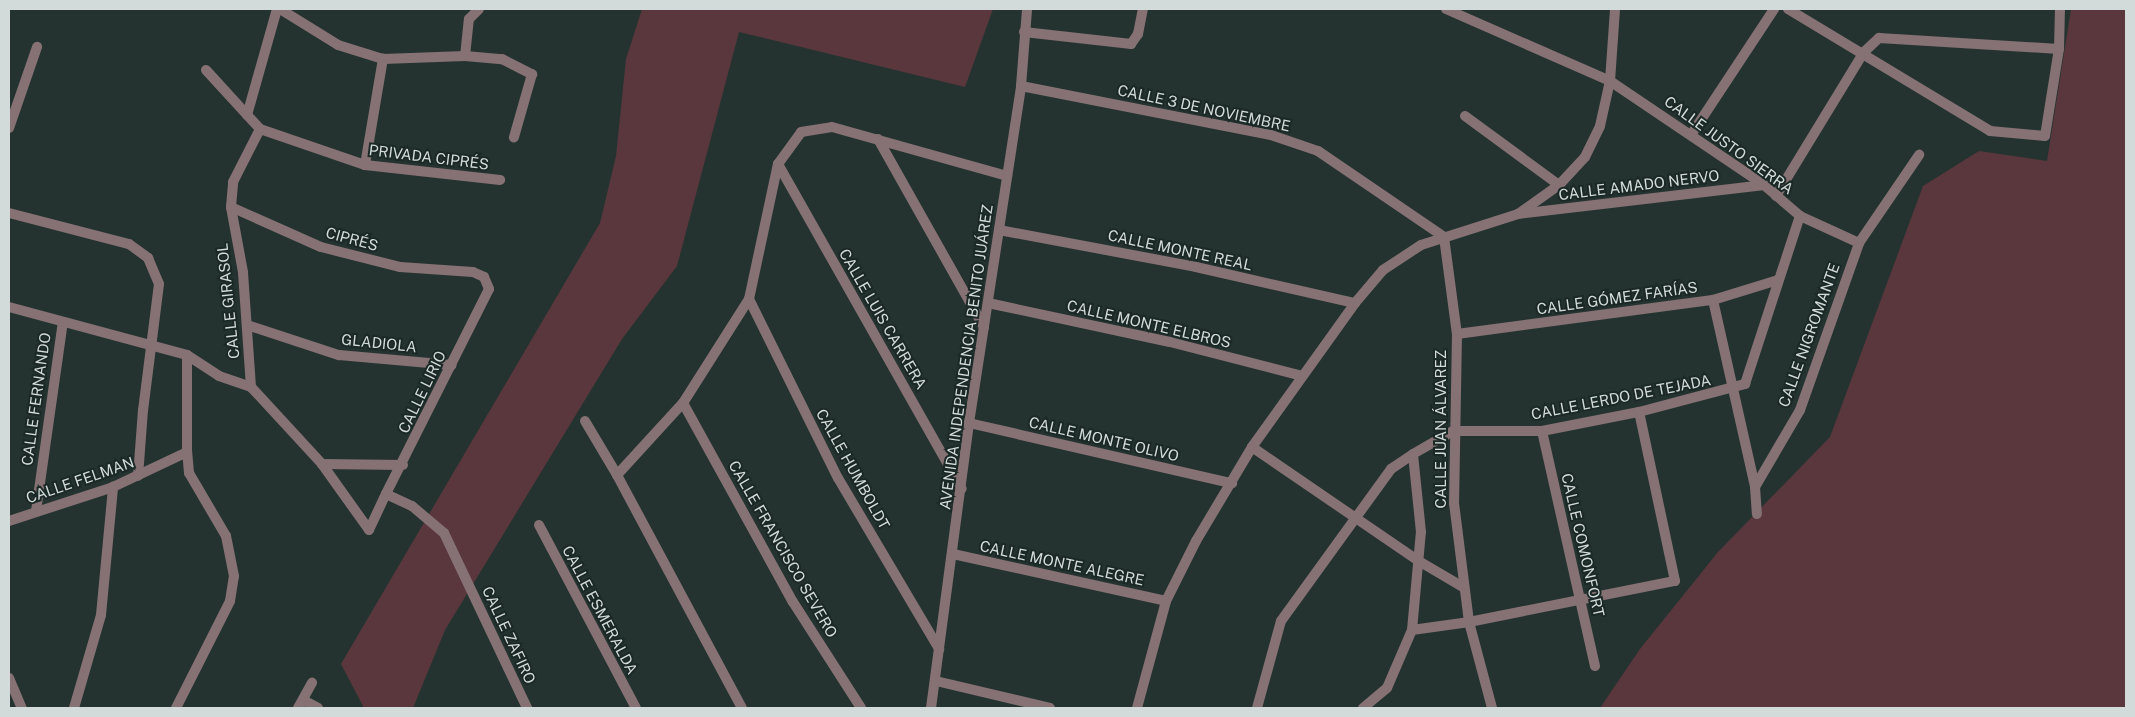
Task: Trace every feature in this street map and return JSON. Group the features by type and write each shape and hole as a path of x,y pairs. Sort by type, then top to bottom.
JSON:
{"street":[{"path":"247,115 278,9 338,45 383,59 466,56 502,59 532,74 514,137"},
{"path":"466,56 469,19 479,9"},
{"name":"AVENIDA INDEPENDENCIA BENITO JUÁREZ","path":"931,708 962,489 969,423 1021,86 1026,9"},
{"path":"1024,32 1120,45 1131,44 1138,34 1143,9"},
{"path":"1137,708 1166,601 1196,541 1252,447 1355,303 1383,270 1421,245 1518,214 1559,185 1585,157 1600,126 1610,81 1615,9"},
{"path":"1692,135 1774,9"},
{"path":"1788,9 1864,52 1990,131 2045,136 2058,49 2060,9"},
{"name":"CALLE JUSTO SIERRA","path":"1452,10 1610,81 1692,135 1764,186 1800,216 1858,243"},
{"path":"1776,196 1864,52 1879,38 2058,49"},
{"path":"9,128 37,47"},
{"path":"365,165 383,59"},
{"name":"PRIVADA CIPRÉS","path":"206,70 260,129 365,165 500,180"},
{"name":"CALLE 3 DE NOVIEMBRE","path":"1021,86 1271,135 1318,151 1444,237"},
{"path":"1465,116 1559,185"},
{"path":"617,474 683,403 749,299 778,164 801,132 832,127 1008,176"},
{"name":"CALLE GIRASOL","path":"251,387 243,272 230,207 233,182 260,129"},
{"path":"878,139 984,327"},
{"name":"CALLE NIGROMANTE","path":"1755,487 1800,410 1858,243 1919,155"},
{"name":"CALLE LUIS CARRERA","path":"778,164 962,489"},
{"name":"CALLE AMADO NERVO","path":"1518,214 1764,186"},
{"name":"CIPRÉS","path":"230,207 321,247 400,267 473,272"},
{"path":"9,213 129,244 148,258 160,284 151,346 138,476"},
{"path":"1734,389 1745,384 1800,216"},
{"name":"CALLE MONTE REAL","path":"999,230 1196,267 1355,303"},
{"name":"CALLE JUAN ÁLVAREZ","path":"1444,237 1456,334 1453,431 1454,504 1463,587 1469,622 1492,708"},
{"name":"CALLE LIRIO","path":"322,464 369,530 489,289 484,276 473,272"},
{"name":"CALLE GÓMEZ FARÍAS","path":"1456,334 1713,300 1778,280"},
{"name":"CALLE HUMBOLDT","path":"749,299 838,478 939,649"},
{"path":"1713,300 1755,487 1758,514"},
{"name":"CALLE MONTE ELBROS","path":"988,303 1170,342 1302,376"},
{"path":"9,307 187,355 219,376 251,387 322,464 403,465"},
{"name":"CALLE FERNANDO","path":"36,511 62,322"},
{"name":"GLADIOLA","path":"247,324 339,355 452,365"},
{"path":"176,708 230,601 234,576 226,536 189,473 186,452 187,355"},
{"name":"CALLE LERDO DE TEJADA","path":"1453,431 1542,431 1639,412 1734,389"},
{"name":"CALLE FRANCISCO SEVERO","path":"683,403 794,602 861,708"},
{"path":"1412,630 1469,622 1674,581 1639,412"},
{"path":"585,422 617,474 742,708"},
{"name":"CALLE MONTE OLIVO","path":"969,423 1232,483"},
{"path":"1256,708 1281,621 1358,519 1391,469 1453,431"},
{"name":"CALLE COMONFORT","path":"1542,431 1595,666"},
{"path":"1252,447 1418,560 1463,587"},
{"name":"CALLE FELMAN","path":"9,521 113,487 186,452"},
{"path":"1363,708 1387,688 1412,630 1421,532 1413,454"},
{"path":"74,708 101,614 113,487"},
{"name":"CALLE ZAFIRO","path":"386,494 412,506 444,533 527,708"},
{"name":"CALLE ESMERALDA","path":"539,525 636,708"},
{"name":"CALLE MONTE ALEGRE","path":"952,554 1166,601"},
{"path":"9,678 22,708"},
{"path":"936,681 1050,708"},
{"path":"312,683 301,704 318,708"}],"shaded area":[{"path":"642,9 993,9 965,87 739,32 677,266 622,339 445,630 413,708 364,708 341,664 600,223 616,156 626,59"},
{"path":"2071,9 2126,9 2126,708 1600,708 1640,649 1718,552 1830,437 1923,186 1979,151 2047,161"}]}
